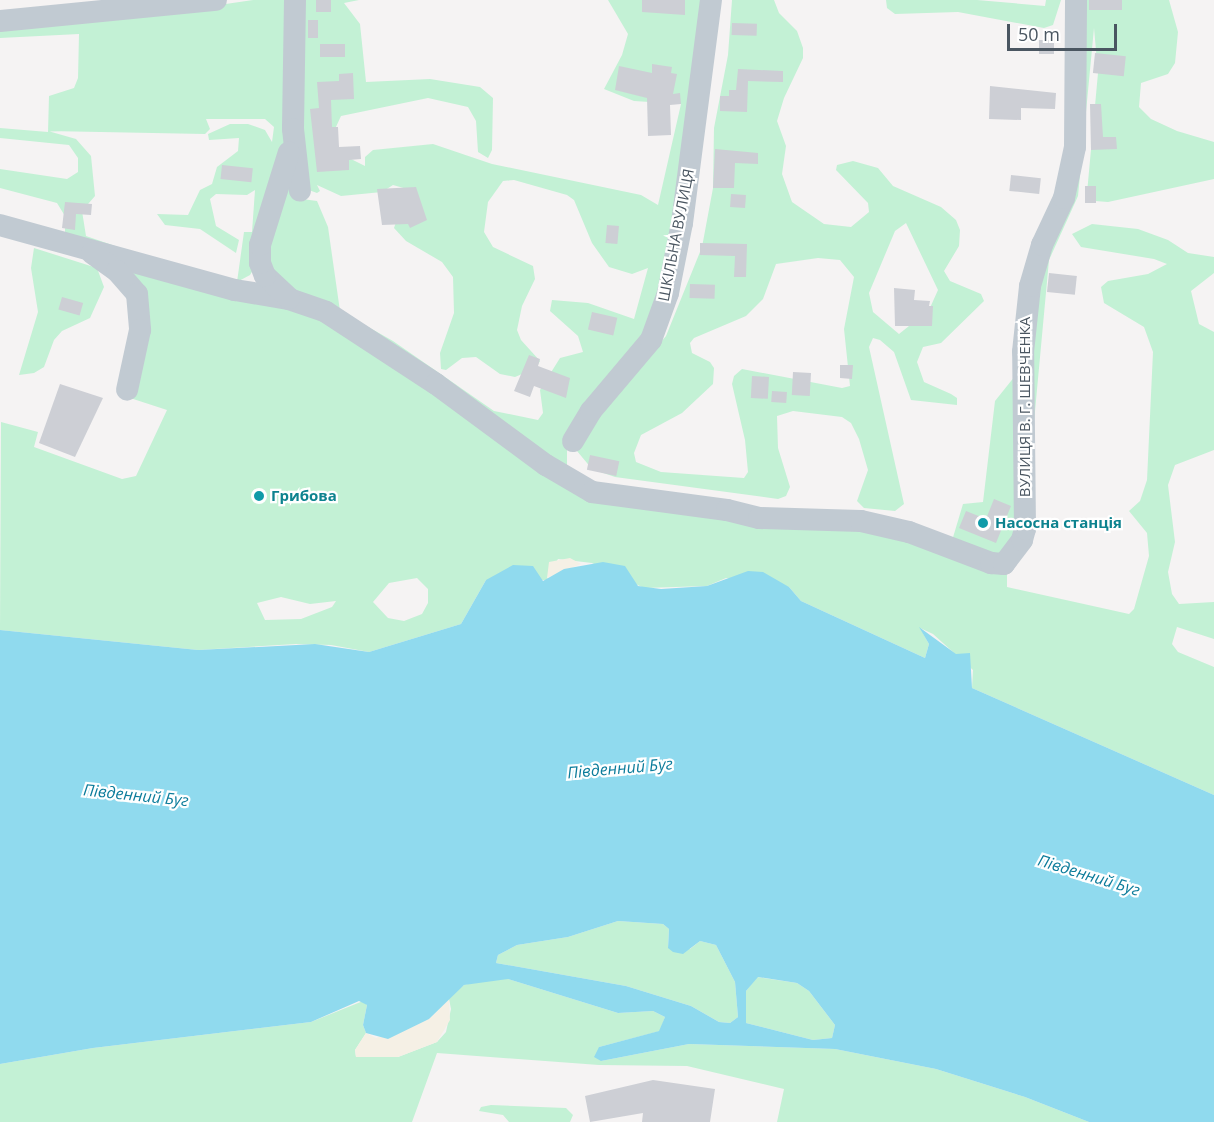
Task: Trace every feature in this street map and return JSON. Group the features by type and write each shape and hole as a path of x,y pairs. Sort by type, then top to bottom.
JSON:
{"street":[{"path":"0,21 216,0"},
{"path":"295,0 293,139 300,191"},
{"name":"ШКІЛЬНА ВУЛИЦЯ","path":"573,441 591,411 651,340 668,293 682,223 711,0"},
{"name":"ВУЛИЦЯ В. Г. ШЕВЧЕНКА","path":"289,299 326,312 379,345 546,465 592,492 727,510 759,518 861,520 909,532 991,563 1004,564 1017,549 1025,529 1023,352 1028,298 1042,246 1064,198 1074,155 1076,0"},
{"path":"289,299 270,281 260,263 260,245 293,139"},
{"path":"0,225 81,245 235,290 289,299"},
{"path":"81,245 117,271 137,294 140,330 127,390"},
{"path":"235,290 253,275 260,263"}],"green space":[{"path":"253,0 290,0 288,126 256,265 250,275 237,282 244,232 252,232 255,190 247,195 216,194 210,199 216,226 239,240 236,253 200,229 165,225 157,214 188,215 200,190 212,184 217,167 238,151 239,138 209,140 208,134 230,124 248,124 265,130 272,142 274,127 265,119 206,119 210,129 205,134 48,131 49,96 74,88 78,78 79,34 0,38 0,26 144,16"},
{"path":"299,0 359,0 344,3 360,24 366,82 430,79 480,87 493,98 492,150 488,158 478,152 476,121 468,107 428,98 341,116 335,129 338,147 351,159 365,166 365,157 373,150 433,144 492,164 641,195 658,205 681,104 634,101 604,89 622,55 628,34 608,0 702,0 674,238 644,340 567,438 567,471 291,294 265,265 285,173 302,199 317,201 328,227 340,311 393,341 494,411 538,420 543,413 540,390 560,358 583,352 578,336 550,311 552,300 588,303 634,319 648,268 632,274 609,267 592,243 574,200 567,195 514,180 503,181 488,202 484,232 493,247 533,266 535,279 522,306 517,330 521,340 540,361 536,368 515,377 500,374 476,357 462,358 446,370 441,369 440,353 454,313 453,277 442,262 406,241 394,228 407,189 393,185 382,192 341,196 317,185 320,191 317,193 306,189"},
{"path":"732,0 774,0 779,13 797,31 803,48 803,58 784,98 777,121 786,146 782,174 792,202 824,224 851,227 869,212 868,203 836,170 837,165 853,161 878,168 893,186 941,207 956,220 960,230 959,246 944,271 950,281 981,294 984,301 941,343 923,347 917,362 924,382 957,398 957,405 911,400 894,352 880,340 873,338 869,347 904,504 895,511 864,508 857,501 868,470 859,439 851,423 842,417 793,411 777,416 778,448 790,487 786,496 778,499 615,477 592,469 577,451 579,440 666,336 702,247 713,188 714,128 728,55","holes":["906,223 938,290 929,310 899,334 873,312 869,293 895,231","818,258 840,260 854,277 844,329 850,386 842,388 742,369 734,376 732,384 745,440 748,472 744,478 661,472 636,462 634,453 641,435 682,413 713,384 714,368 710,362 692,353 690,343 694,338 746,316 763,299 776,264"]},
{"path":"886,0 977,0 1045,6 1046,0 1061,0 1053,25 1044,28 958,12 895,14 887,8"},
{"path":"1081,0 1169,0 1178,32 1175,63 1168,74 1141,83 1139,107 1151,119 1177,131 1214,142 1214,179 1108,202 1095,201 1087,193 1098,73 1094,28 1078,196 1049,260 1034,422 1026,332 1064,207"},
{"path":"0,128 48,132 76,139 91,156 95,196 82,211 86,236 316,315 594,495 838,521 1007,569 1007,587 1129,614 1134,609 1149,556 1147,533 1129,511 1140,501 1147,480 1153,352 1144,327 1104,303 1101,287 1108,281 1148,274 1167,264 1154,259 1081,247 1072,234 1092,224 1138,229 1168,240 1188,253 1214,257 1214,273 1191,291 1199,324 1214,332 1214,450 1175,465 1168,485 1175,542 1168,572 1172,594 1179,604 1214,602 1214,639 1177,627 1172,644 1178,652 1214,667 1214,795 972,688 973,670 933,634 920,628 929,644 925,658 801,601 789,587 726,578 707,586 644,588 592,563 558,559 547,578 550,580 486,580 461,624 369,652 331,645 296,644 198,650 0,630 1,422 38,432 34,447 122,479 136,476 167,410 124,396 144,313 65,233 65,216 57,203 0,188 0,169 67,179 78,172 78,158 69,145 0,138","holes":["417,578 428,589 428,603 422,614 404,621 388,618 373,602 389,583","281,597 310,604 336,601 332,607 301,619 265,620 257,603"]},
{"path":"34,248 97,268 104,287 90,318 62,331 54,340 44,367 34,373 19,375 38,312 31,268"},
{"path":"1019,371 1022,519 1006,557 951,544 963,504 983,502 995,401"},
{"path":"618,921 663,924 669,929 668,947 690,949 700,941 716,945 735,982 738,1017 730,1023 719,1022 691,1006 626,986 496,963 498,955 517,945 568,937"},
{"path":"757,977 797,983 809,991 835,1025 832,1038 813,1040 746,1023 746,991"},
{"path":"492,978 508,979 618,1013 653,1011 665,1017 660,1031 599,1047 601,1061 689,1044 835,1049 936,1069 1025,1097 1089,1122 777,1122 784,1089 687,1066 599,1065 437,1053 412,1122 0,1122 0,1064 93,1048 311,1022 363,1001 367,1005 363,1025 366,1033 355,1050 356,1057 398,1057 437,1042 446,1032 451,1009 449,999 455,992 464,985"},
{"path":"491,1105 566,1108 573,1115 570,1122 509,1122 503,1115 479,1111 481,1107"}],"sand":[{"path":"570,558 581,564 547,578 549,562"},
{"path":"449,999 450,1020 437,1042 398,1057 356,1057 355,1050 366,1033 376,1038 429,1019"}],"water":[{"name":"Південний Буг","path":"603,562 625,566 638,586 661,589 707,586 748,571 763,572 789,587 801,601 925,658 929,644 919,627 956,654 970,653 972,688 1214,795 1214,1122 1089,1122 1025,1097 936,1069 835,1049 689,1044 601,1061 594,1057 599,1047 659,1031 665,1017 653,1011 618,1013 508,979 464,985 429,1019 388,1039 366,1033 363,1025 367,1005 359,1001 311,1022 93,1048 0,1064 0,630 198,650 315,644 369,652 461,624 486,580 513,565 533,566 543,581 564,569","holes":["618,921 663,924 669,929 668,948 673,952 683,954 700,941 716,945 735,982 738,1017 730,1023 719,1022 691,1006 626,986 496,963 498,955 517,945 568,937","758,977 797,983 809,991 835,1025 832,1038 813,1040 746,1023 746,991"]}],"building":[{"path":"316,0 331,0 331,12 316,12"},
{"path":"642,0 685,0 685,15 642,12"},
{"path":"1089,0 1122,0 1122,10 1089,10"},
{"path":"308,20 318,20 318,38 308,38"},
{"path":"732,23 757,24 757,36 732,35"},
{"path":"1039,40 1054,40 1054,54 1039,54"},
{"path":"320,44 345,44 345,57 320,57"},
{"path":"1095,53 1126,56 1124,76 1093,73"},
{"path":"652,64 672,67 671,73 677,74 673,94 680,93 681,104 670,105 671,135 648,136 647,98 615,90 619,66 652,73"},
{"path":"738,69 783,71 783,82 748,81 747,112 720,111 720,96 729,96 729,90 736,90"},
{"path":"353,73 354,99 331,100 332,127 338,127 339,147 360,146 361,159 349,160 349,170 317,172 310,109 319,108 317,82 339,81 339,74"},
{"path":"990,86 1056,93 1055,109 1021,108 1021,120 989,119"},
{"path":"1090,104 1101,104 1103,137 1116,137 1117,149 1091,150"},
{"path":"715,149 758,153 758,164 735,163 734,188 713,188"},
{"path":"222,165 253,168 251,182 221,179"},
{"path":"1011,175 1041,178 1039,194 1009,191"},
{"path":"1085,186 1096,186 1096,203 1085,203"},
{"path":"416,187 427,220 410,228 408,224 382,225 377,189"},
{"path":"731,194 746,195 745,208 730,207"},
{"path":"65,202 92,204 91,215 76,214 75,230 62,228"},
{"path":"607,225 619,226 617,244 605,243"},
{"path":"700,243 747,244 746,277 734,277 735,256 700,255"},
{"path":"1049,273 1077,276 1075,295 1047,292"},
{"path":"690,284 715,285 714,299 690,298"},
{"path":"894,288 915,290 914,300 930,301 929,306 933,306 932,326 895,326"},
{"path":"62,297 83,303 80,316 58,309"},
{"path":"592,312 617,318 613,335 588,330"},
{"path":"529,355 540,359 538,366 570,378 566,398 534,386 530,397 514,391"},
{"path":"840,365 853,365 852,379 840,378"},
{"path":"793,372 811,373 810,396 792,395"},
{"path":"752,376 769,377 768,399 751,398"},
{"path":"60,384 103,398 75,457 39,443"},
{"path":"772,391 787,392 786,403 771,402"},
{"path":"590,455 619,461 616,476 587,470"},
{"name":"Насосна станція","path":"994,499 1011,506 996,543 959,528 966,511 986,519"},
{"path":"653,1080 715,1089 710,1122 642,1122 643,1113 590,1122 585,1096"}],"place":[{"name":"Грибова","path":"259,496"},
{"name":"Насосна станція","path":"983,523"}]}
